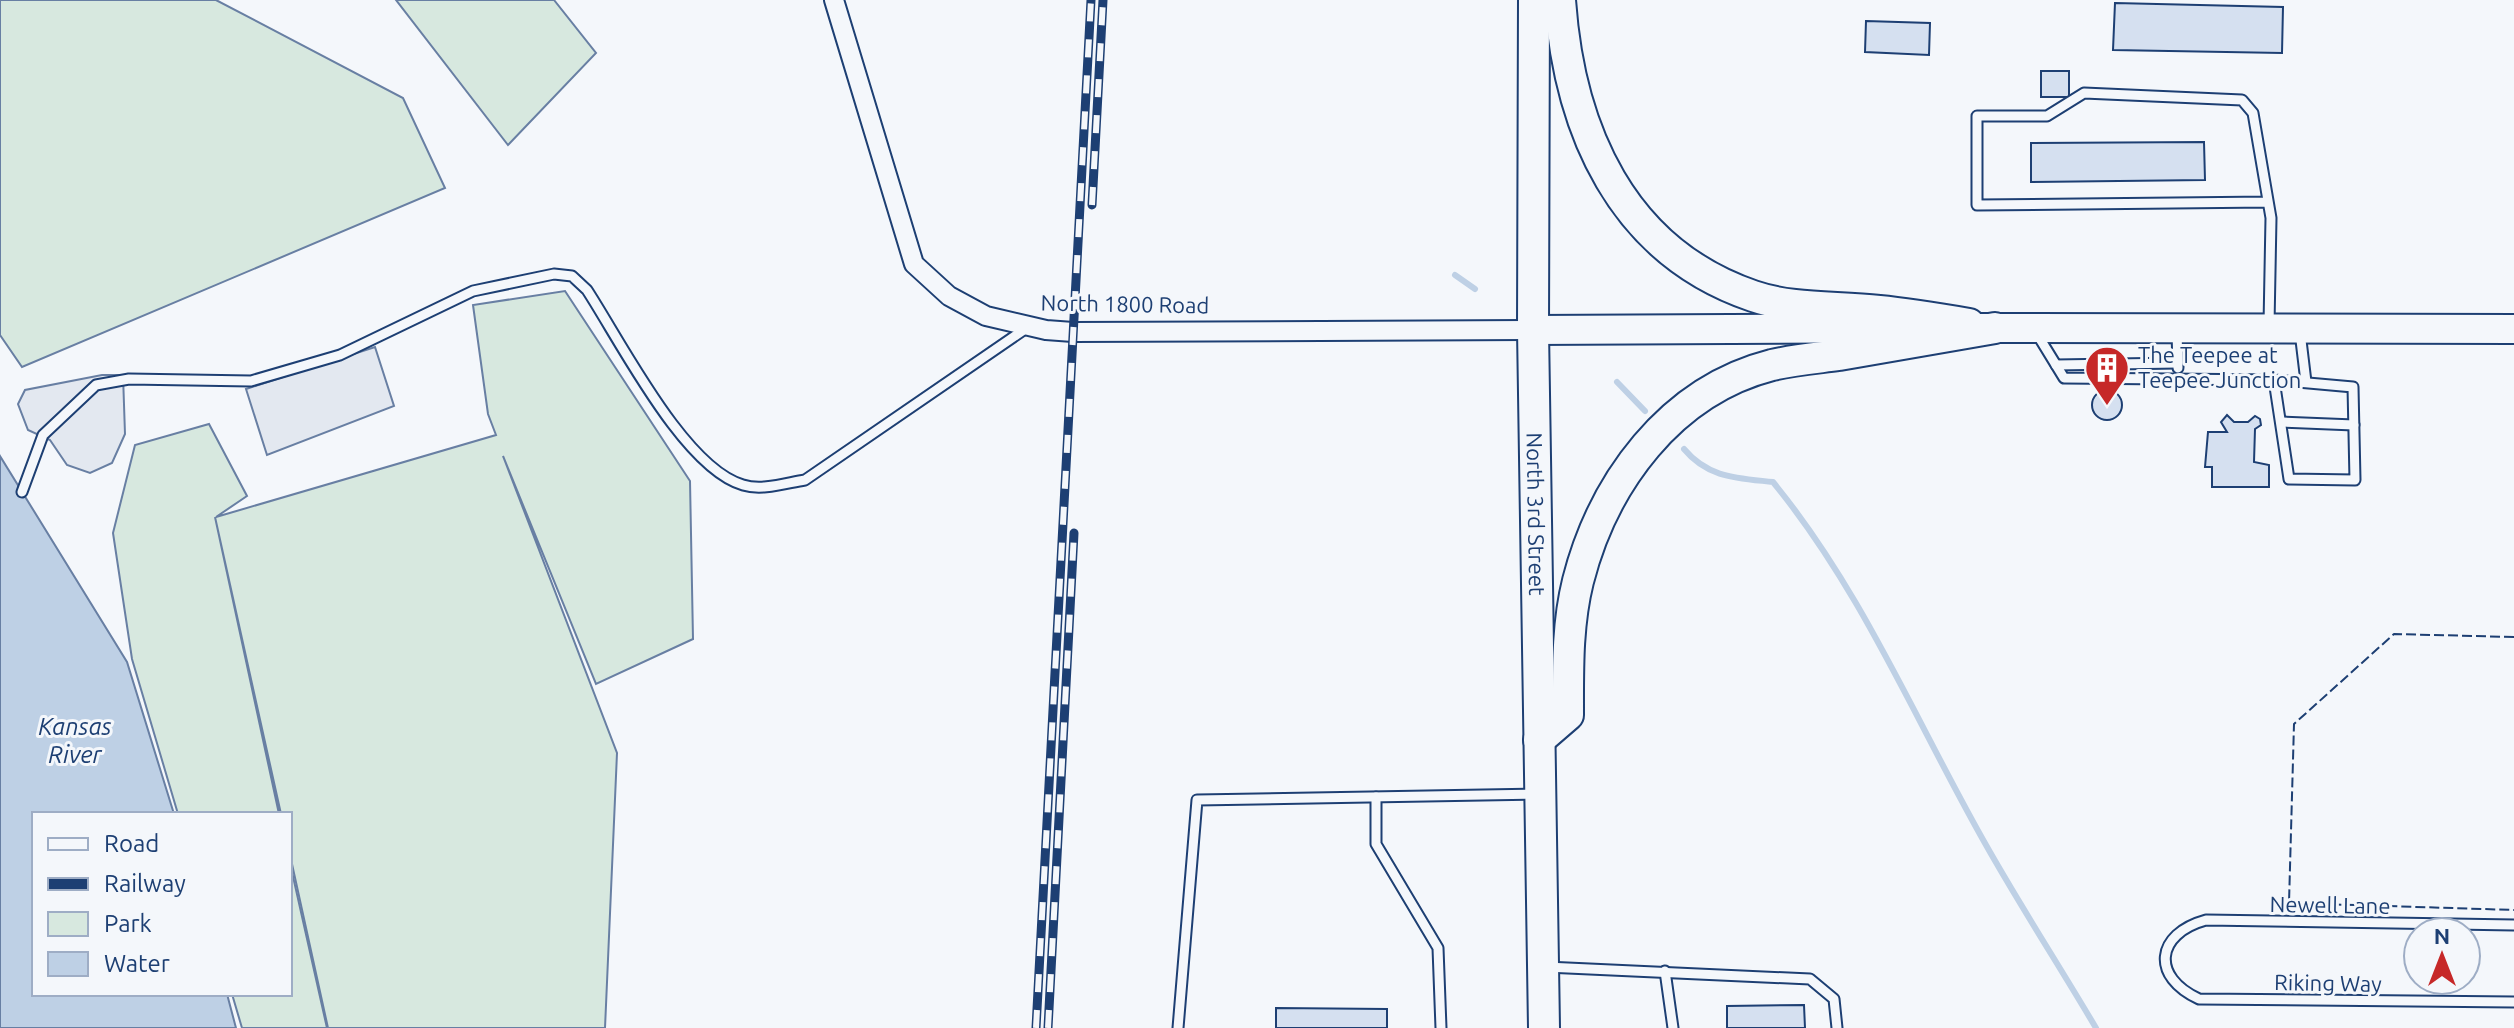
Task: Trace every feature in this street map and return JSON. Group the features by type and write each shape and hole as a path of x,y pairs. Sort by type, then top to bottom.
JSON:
{"highway":[{"name":"North 3rd Street","path":"1534,0 1533,330 1544,1028"},
{"path":"1560,0 1564,51 1585,128 1604,173 1635,216 1676,253 1711,277 1753,296 1799,307 1878,311 1995,328"},
{"path":"1539,740 1568,715 1568,645 1578,583 1592,537 1619,482 1640,450 1663,426 1710,392 1739,376 1773,365 1995,328"}],"main road":[{"path":"1533,330 2514,329"}],"street":[{"name":"North 1800 Road","path":"834,0 914,264 966,306 1028,327 1085,332 1533,330"}],"lane":[{"path":"2268,202 1977,205 1977,116 2047,116 2084,93 2242,100 2253,113 2268,202 2269,328"},
{"path":"22,492 43,435 96,385 129,379 251,381 340,355 473,291 554,274 572,276 587,290 685,442 710,466 743,485 763,487 805,480 1028,327"},
{"path":"2033,328 2064,378 2274,380 2353,387 2355,480 2289,479 2274,380"},
{"path":"2177,328 2178,378"},
{"path":"2300,328 2306,382"},
{"path":"2056,365 2177,363"},
{"path":"2282,422 2354,425"},
{"path":"1178,1028 1197,800 1540,794"},
{"path":"1376,797 1376,844 1438,948 1441,1028"},
{"name":"Newell Lane","path":"2166,958 2168,942 2176,933 2206,920 2514,925"},
{"name":"Riking Way","path":"2166,958 2167,974 2179,990 2199,999 2514,1002"},
{"path":"1542,967 1810,979 1834,999 1837,1028"},
{"path":"1665,971 1673,1028"}],"green space":[{"path":"0,0 216,0 403,98 445,188 22,367 0,335"},
{"path":"396,0 554,0 596,53 508,145"},
{"path":"565,291 690,481 693,639 596,684 503,456 617,753 605,1028 328,1028 292,864 292,812 281,812 215,517 279,812 177,812 132,659 113,533 135,445 209,424 247,496 216,517 496,435 488,414 473,305"},
{"path":"292,872 327,1028 242,1028 233,996 292,996"}],"shaded area":[{"path":"375,347 394,406 267,455 246,389"},
{"path":"102,375 123,375 125,434 112,463 90,473 67,465 50,440 28,430 18,404 25,390"}],"water":[{"name":"Kansas River","path":"0,456 127,662 173,812 32,812 32,996 228,996 236,1028 0,1028"}],"building":[{"path":"2115,3 2283,7 2282,53 2113,50"},
{"path":"1866,21 1930,23 1929,55 1865,52"},
{"path":"2041,71 2069,71 2069,97 2041,97"},
{"path":"2204,142 2205,180 2031,182 2031,143"},
{"name":"The Teepee at Teepee Junction","path":"2107,390 2118,394 2122,405 2118,416 2107,420 2096,416 2092,405 2096,394"},
{"path":"2227,415 2234,422 2248,422 2255,416 2260,419 2261,425 2255,429 2254,462 2269,465 2269,487 2212,487 2212,467 2205,467 2208,432 2227,432 2221,422"},
{"path":"1804,1005 1805,1028 1727,1028 1727,1006"},
{"path":"1276,1008 1387,1009 1387,1028 1276,1028"}],"waterway":[{"path":"1455,275 1475,289"},
{"path":"1617,382 1645,411"},
{"path":"1684,449 1693,459 1713,471 1773,482 1805,524 1861,613 1986,845 2096,1028"}],"railway":[{"path":"1036,1028 1091,0"},
{"path":"1092,205 1103,0"},
{"path":"1048,1028 1074,533"}],"fence":[{"path":"2514,637 2394,634 2294,724 2289,903 2514,910"}],"place":[{"name":"The Teepee at Teepee Junction","path":"2107,407"}]}
